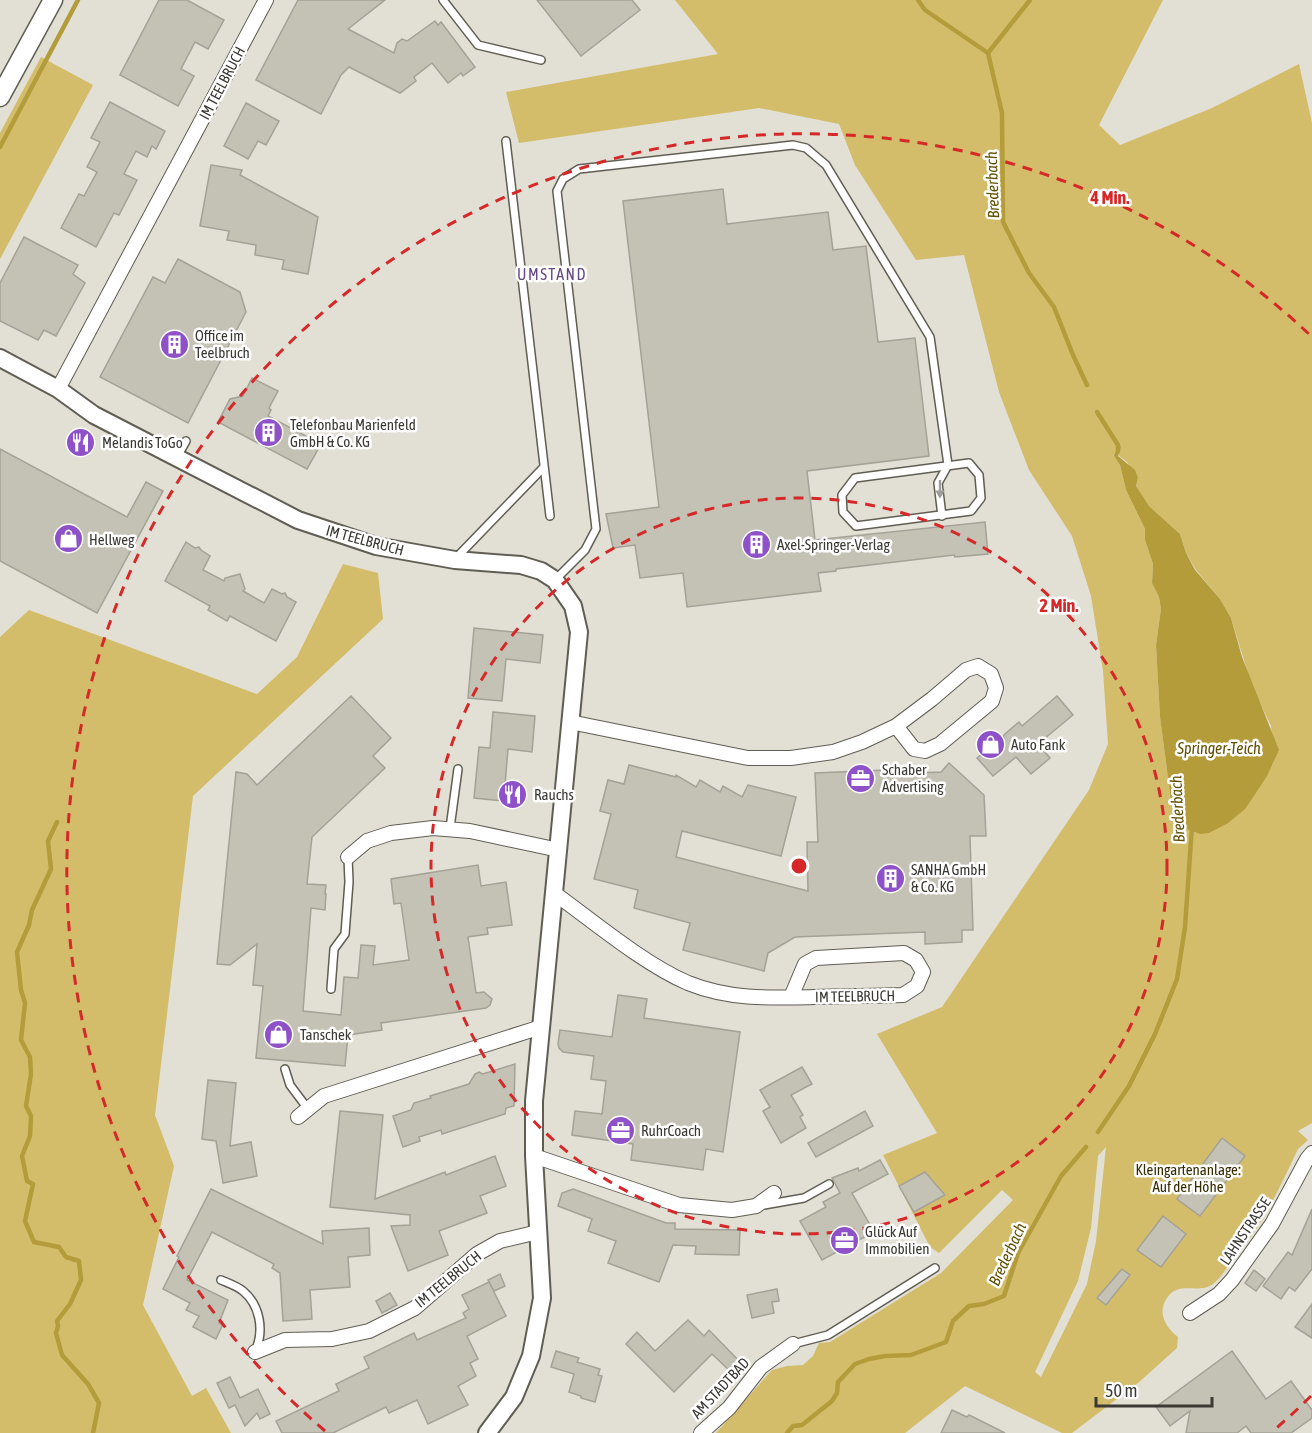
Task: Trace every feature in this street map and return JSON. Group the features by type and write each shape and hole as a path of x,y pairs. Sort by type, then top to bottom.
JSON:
{"main road":[{"path":"0,97 53,0"}],"street":[{"name":"IM TEELBRUCH","path":"58,389 266,0"},
{"name":"IM TEELBRUCH","path":"0,358 58,389 94,415 298,520 376,546 454,560 521,565 541,571 555,580 573,606 579,632 560,850 534,1101 534,1155 542,1298 531,1356 514,1397 487,1433"},
{"path":"570,722 748,758 791,758 833,752 896,726 966,670 978,666 991,674 996,688 992,701 940,744 925,751 914,749 896,726"},
{"path":"348,857 366,841 391,833 433,828 470,831 560,850"},
{"name":"IM TEELBRUCH","path":"554,893 645,958 688,982 726,994 756,998 903,995 917,986 922,972 916,960 904,953 816,958 805,964 791,997"},
{"path":"303,1113 324,1096 541,1027"},
{"name":"LAHNSTRASSE","path":"1190,1313 1220,1294 1232,1280 1272,1224 1312,1153"},
{"path":"534,1155 678,1205 732,1210 756,1206 774,1193"},
{"name":"IM TEELBRUCH","path":"255,1352 285,1340 332,1339 369,1331 415,1308 477,1254 500,1241 538,1232"},
{"name":"AM STADTBAD","path":"701,1433 729,1408 761,1367 793,1344"}],"lane":[{"path":"442,0 478,45 541,60"},
{"path":"506,141 550,516"},
{"path":"555,580 585,550 596,529 557,191 563,179 579,169 793,145 806,148 825,165 930,337 948,465 938,483 942,516"},
{"path":"177,457 186,441"},
{"path":"969,463 980,476 981,498 970,511 855,526 843,512 842,495 855,478 948,465 969,463"},
{"path":"454,560 543,468"},
{"path":"450,828 458,770"},
{"path":"331,989 334,949 345,934 349,882 348,857"},
{"path":"285,1069 303,1113"},
{"path":"756,1206 804,1198 829,1184"},
{"path":"793,1344 828,1335 935,1268"},
{"path":"221,1280 242,1290 255,1307 261,1331 255,1352"}],"green space":[{"name":"Kleingartenanlage: Auf der Höhe","path":"675,0 1163,0 1099,125 1120,145 1212,108 1299,64 1312,123 1312,1123 1298,1131 1308,1140 1298,1149 1263,1219 1221,1276 1207,1287 1177,1290 1164,1303 1164,1319 1169,1329 1178,1337 1177,1348 1138,1383 1072,1433 1062,1433 965,1386 905,1433 716,1433 772,1370 803,1365 813,1356 819,1343 830,1342 941,1273 1013,1200 1002,1190 939,1253 930,1247 883,1155 937,1133 877,1034 942,1007 1089,790 1108,744 1103,671 1091,596 1072,536 1029,470 999,392 964,255 916,260 855,165 839,124 759,108 519,143 506,92 718,54","holes":["1121,447 1118,455 1127,462 1138,478 1136,486 1140,494 1149,506 1180,534 1186,553 1196,570 1220,599 1231,618 1252,686 1271,726 1274,761 1256,793 1172,808 1160,717 1156,645 1161,609 1159,597 1152,583 1153,564 1145,540 1145,529 1126,490 1120,465 1114,456","1106,1147 1096,1241 1087,1284 1041,1377 1035,1372 1078,1281 1091,1228 1098,1156"]},
{"path":"41,57 93,85 0,259 0,133"},
{"path":"343,564 378,573 383,619 193,796 155,1115 174,1166 143,1305 192,1396 206,1388 231,1433 0,1433 0,637 29,610 257,694 297,657"}],"water":[{"name":"Springer-Teich","path":"1118,445 1121,447 1118,456 1135,470 1138,478 1136,486 1149,506 1180,534 1195,570 1220,599 1231,618 1242,657 1279,750 1267,776 1245,809 1228,823 1209,833 1200,834 1187,829 1179,823 1172,808 1160,717 1156,645 1161,609 1159,597 1152,583 1153,564 1145,540 1145,529 1126,490 1120,465 1114,456"}],"building":[{"path":"159,0 187,0 224,20 208,49 195,42 181,69 194,76 178,106 120,75"},
{"path":"298,0 385,0 348,29 394,53 397,43 402,39 407,41 435,21 438,25 441,22 475,67 463,76 461,73 448,83 432,63 414,77 416,81 400,93 349,67 341,75 321,114 256,80"},
{"path":"537,0 632,0 640,10 581,56"},
{"path":"110,102 165,131 156,149 152,146 147,157 136,151 124,174 137,180 119,215 114,213 96,247 61,228 79,194 84,196 97,172 87,167 100,142 91,138"},
{"path":"246,103 279,121 266,145 258,141 248,159 224,146"},
{"path":"211,165 242,170 240,175 318,217 308,274 282,269 284,260 255,255 256,245 227,240 229,231 200,226"},
{"path":"723,189 727,224 828,212 833,250 866,246 878,342 915,338 929,456 807,471 815,540 985,522 988,554 955,557 954,555 836,569 836,571 818,573 821,591 687,607 683,573 640,578 635,545 613,548 606,514 659,507 623,201"},
{"path":"24,237 78,265 73,274 85,283 56,336 44,330 38,340 0,321 0,283"},
{"name":"Office im Teelbruch","path":"178,259 240,292 246,312 188,423 100,377 153,277 165,283"},
{"name":"Telefonbau Marienfeld GmbH & Co. KG","path":"252,378 278,391 269,408 271,410 268,416 321,444 307,469 218,422 230,399 243,396"},
{"name":"Hellweg","path":"0,449 127,517 146,482 163,491 97,613 0,561"},
{"path":"186,542 195,548 199,547 210,556 203,570 224,581 225,578 240,574 245,589 243,591 264,603 272,589 282,594 285,593 287,597 296,602 276,641 230,616 227,621 208,610 210,606 165,581"},
{"path":"474,628 543,635 540,663 506,659 502,701 468,698"},
{"path":"351,696 391,738 373,756 385,768 312,837 307,884 326,885 326,894 325,910 311,908 303,1011 341,1015 344,977 358,978 361,945 375,946 373,965 409,960 401,903 394,904 391,879 478,865 481,886 506,882 512,925 487,928 488,934 468,937 476,993 484,992 492,999 486,1008 381,1023 382,1030 348,1035 345,1066 256,1058 263,986 253,985 257,944 230,965 217,964 236,772 247,774 257,785"},
{"path":"1057,696 1073,715 1038,744 1050,758 1031,774 1016,757 993,776 977,758 997,741 1003,742 1004,735 1019,722 1022,726"},
{"path":"493,712 535,716 532,752 508,749 505,785 523,787 522,803 474,798 479,747 490,748"},
{"path":"949,763 984,795 986,836 970,836 973,930 962,930 962,942 925,944 925,932 795,937 768,953 764,971 683,950 690,923 634,908 638,890 594,879 611,814 600,811 608,780 624,784 629,765 676,777 676,775 696,787 700,780 720,792 723,786 742,797 748,785 796,797 781,856 682,831 676,857 808,891 807,842 818,842 815,773 886,770 887,774 941,772"},
{"path":"618,995 647,999 644,1018 740,1032 723,1152 706,1149 703,1170 631,1160 633,1144 572,1135 575,1111 602,1114 606,1081 591,1079 594,1056 563,1052 559,1048 560,1030 612,1037"},
{"path":"515,1064 514,1106 506,1108 505,1114 442,1134 441,1130 419,1137 420,1141 403,1147 393,1116 411,1110 414,1103 431,1098 430,1096 469,1084 479,1072 483,1074"},
{"path":"802,1067 812,1084 791,1095 803,1115 800,1117 806,1128 781,1143 763,1111 770,1107 760,1090"},
{"path":"208,1080 236,1083 230,1146 251,1142 257,1176 223,1183 216,1141 202,1139"},
{"path":"340,1111 383,1115 375,1199 445,1172 446,1175 495,1156 506,1186 480,1196 487,1213 439,1231 448,1255 408,1271 391,1226 410,1225 410,1215 330,1207"},
{"path":"865,1111 873,1126 816,1157 808,1143"},
{"path":"1222,1138 1245,1156 1200,1216 1177,1199"},
{"path":"880,1160 888,1174 852,1193 874,1232 822,1260 800,1221 826,1207 823,1202 840,1193 832,1178 858,1168 859,1171"},
{"path":"925,1172 945,1195 914,1212 899,1186"},
{"path":"211,1189 323,1244 322,1231 369,1228 370,1255 348,1257 350,1287 310,1290 312,1319 283,1321 280,1273 272,1268 274,1264 212,1232 187,1280 228,1300 219,1323 223,1324 216,1339 193,1327 199,1316 186,1310 190,1303 163,1289"},
{"path":"573,1189 666,1223 675,1223 675,1229 740,1230 739,1255 695,1254 696,1246 673,1245 659,1282 608,1263 616,1241 588,1231 592,1219 558,1206 562,1193"},
{"path":"1312,1209 1312,1269 1295,1291 1289,1287 1281,1299 1263,1286 1288,1252 1292,1255"},
{"path":"1163,1216 1186,1234 1161,1267 1137,1250"},
{"path":"1122,1269 1130,1275 1106,1305 1097,1298"},
{"path":"1254,1270 1265,1279 1256,1291 1245,1283"},
{"path":"500,1274 505,1286 494,1291 488,1280"},
{"path":"489,1282 506,1316 467,1336 478,1359 470,1363 476,1376 458,1386 468,1405 428,1424 417,1400 389,1413 386,1407 333,1433 282,1433 276,1421 339,1391 336,1384 369,1368 364,1357 414,1333 417,1340 466,1318 463,1313 469,1309 462,1295"},
{"path":"777,1289 779,1301 772,1302 774,1313 752,1318 747,1295"},
{"path":"390,1293 397,1305 382,1313 376,1301"},
{"path":"1312,1304 1312,1338 1295,1327"},
{"path":"688,1320 704,1336 709,1330 742,1364 732,1373 712,1354 674,1392 626,1344 637,1332 655,1351"},
{"path":"556,1351 579,1358 577,1362 600,1369 598,1375 602,1376 595,1402 569,1392 574,1374 551,1367"},
{"path":"1232,1351 1266,1399 1291,1381 1312,1410 1312,1418 1291,1433 1251,1433 1246,1426 1237,1433 1186,1433 1190,1411 1170,1426 1156,1407"},
{"path":"230,1377 240,1398 258,1389 270,1414 260,1419 257,1413 245,1426 235,1405 229,1408 217,1383"},
{"path":"952,1410 967,1417 969,1415 1005,1433 941,1433"}],"waterway":[{"path":"0,147 78,0"},
{"name":"Brederbach","path":"918,0 925,10 988,53 1002,113 1003,222 1029,273 1054,307 1087,385"},
{"path":"988,53 1030,0"},
{"name":"Brederbach","path":"1097,412 1118,445 1118,451"},
{"path":"57,822 48,841 51,869 32,910 29,925 17,952 21,990 25,1003 21,1040 30,1057 31,1074 26,1106 31,1116 30,1136 22,1156 27,1181 33,1184 25,1221 34,1242 59,1247 66,1257 79,1261 81,1280 70,1304 57,1321 56,1333 62,1355 88,1384 99,1403 93,1433"},
{"name":"Brederbach","path":"1098,1132 1129,1086 1155,1034 1177,979 1185,927 1192,826"},
{"name":"Brederbach","path":"787,1433 793,1426 802,1425 832,1401 837,1393 838,1382 855,1364 885,1356 911,1355 946,1342 953,1321 969,1306 984,1304 1004,1296 1018,1253 1061,1176 1086,1147"}],"place":[{"name":"Office im Teelbruch","path":"174,344"},
{"name":"Telefonbau Marienfeld GmbH & Co. KG","path":"269,433"},
{"name":"Melandis ToGo","path":"81,442"},
{"name":"Hellweg","path":"68,539"},
{"name":"Axel-Springer-Verlag","path":"756,544"},
{"name":"Auto Fank","path":"990,744"},
{"name":"Schaber Advertising","path":"861,778"},
{"name":"Rauchs","path":"513,794"},
{"name":"SANHA GmbH & Co. KG","path":"890,878"},
{"name":"Tanschek","path":"279,1034"},
{"name":"RuhrCoach","path":"620,1130"},
{"name":"Glück Auf Immobilien","path":"844,1240"}],"district":[{"name":"UMSTAND","path":"552,274"}]}
